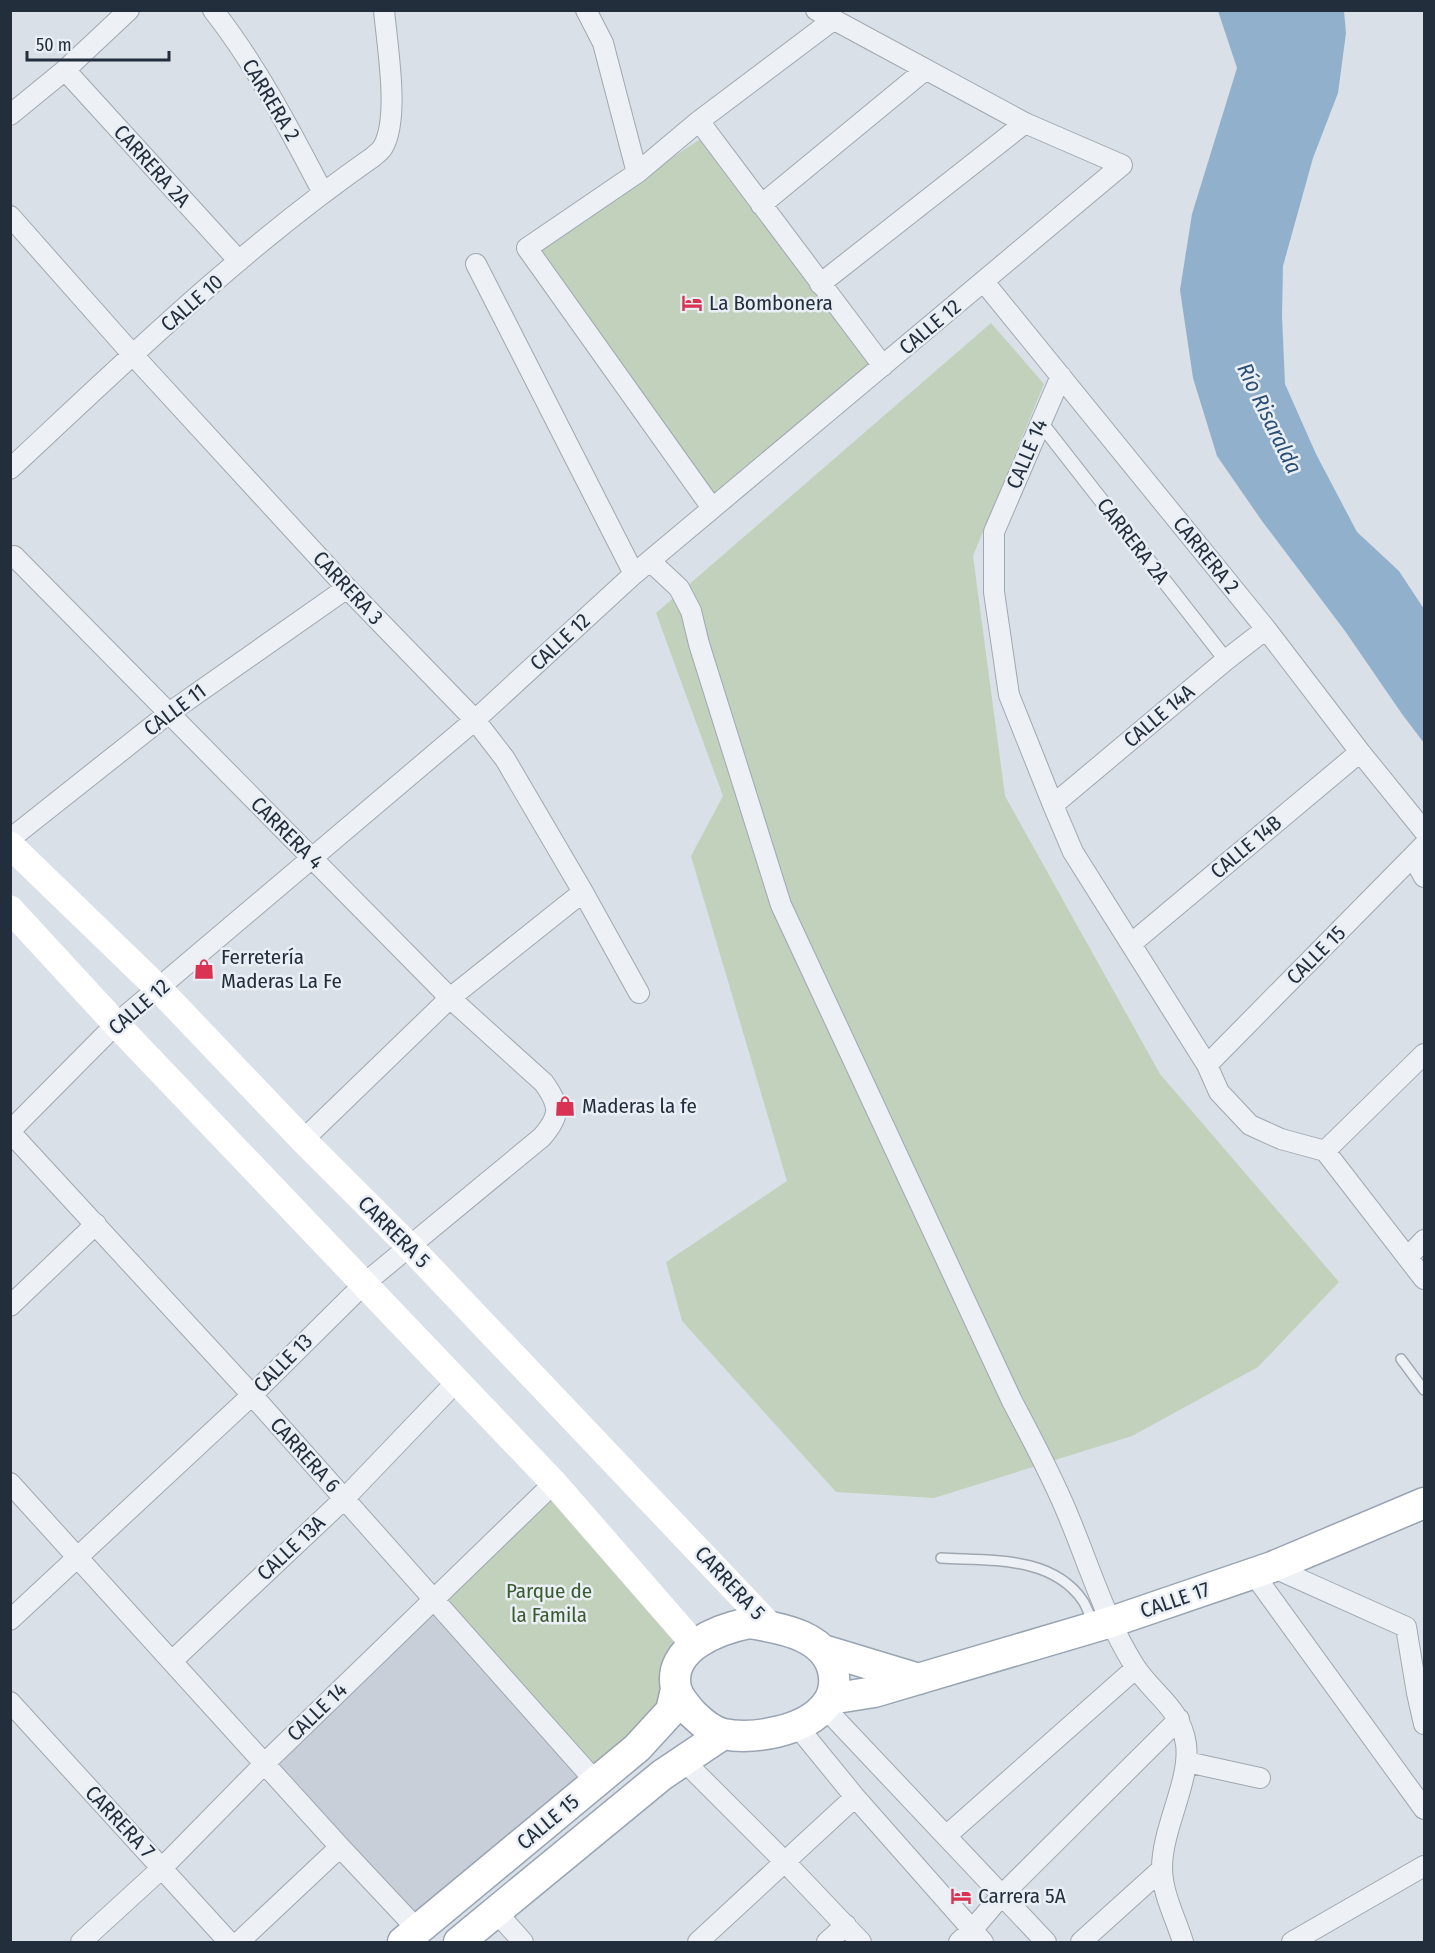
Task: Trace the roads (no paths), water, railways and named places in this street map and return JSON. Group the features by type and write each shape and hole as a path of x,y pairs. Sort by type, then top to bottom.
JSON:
{"main road":[{"name":"CARRERA 5","path":"10,845 159,989 303,1140 409,1246 770,1626"},
{"path":"10,909 116,1024 554,1483 695,1645"},
{"name":"CALLE 17","path":"827,1704 1103,1624 1262,1570 1425,1503"},
{"path":"823,1650 831,1662 834,1686 827,1704 797,1726 770,1733 723,1734 698,1719 684,1703 676,1689 675,1670 695,1645 707,1636 727,1627 749,1623 770,1626 801,1636 823,1650 919,1679"},
{"name":"CALLE 15","path":"410,1936 637,1748 666,1718 675,1703 676,1689"},
{"name":"CALLE 15","path":"459,1942 662,1775 723,1734"}],"street":[{"path":"10,115 65,70 129,10"},
{"name":"CARRERA 2","path":"213,10 258,76 322,193"},
{"name":"CALLE 10","path":"10,468 133,355 296,212 373,158 383,148 390,128 392,103 384,10"},
{"path":"586,10 603,44 637,173"},
{"path":"712,508 527,248 637,173 825,15 1025,123 820,284"},
{"name":"CARRERA 2A","path":"65,70 239,261"},
{"path":"761,205 925,70"},
{"path":"699,121 883,366"},
{"name":"CALLE 12","path":"10,1131 116,1024 475,720 634,574 1122,165 1025,123"},
{"name":"CARRERA 3","path":"10,216 133,355 347,588 475,720 505,759 639,993"},
{"path":"476,264 634,574"},
{"name":"CARRERA 2","path":"984,282 1266,629 1360,752 1425,831"},
{"name":"CALLE 14","path":"1053,805 1010,695 994,592 994,532 1062,376"},
{"name":"CARRERA 2A","path":"1040,422 1226,660"},
{"name":"CARRERA 4","path":"14,556 450,998 544,1083 554,1098 557,1110"},
{"path":"650,561 679,588 691,611 699,644 781,905 1012,1401 1050,1474 1103,1624 1119,1639 1136,1668 1179,1719 1186,1744 1186,1762 1165,1841 1162,1869 1165,1887 1183,1942"},
{"name":"CALLE 11","path":"10,839 169,713 347,588"},
{"name":"CALLE 14A","path":"1053,805 1266,629"},
{"name":"CALLE 14B","path":"1132,943 1360,752"},
{"path":"1053,805 1073,852 1207,1065 1219,1092 1250,1125 1281,1139 1325,1151 1425,1279"},
{"path":"1419,851 1425,877"},
{"name":"CALLE 15","path":"1207,1065 1419,851"},
{"path":"303,1140 450,998 583,892"},
{"path":"1325,1151 1425,1054"},
{"name":"CALLE 13","path":"10,1620 252,1395 364,1283 542,1137 553,1124 557,1110"},
{"name":"CARRERA 6","path":"10,1131 252,1395 596,1782"},
{"path":"10,1305 96,1224"},
{"path":"1408,1257 1425,1240"},
{"name":"CALLE 13A","path":"172,1661 344,1499 457,1380"},
{"path":"10,1483 340,1847 410,1936"},
{"name":"CALLE 14","path":"81,1942 162,1868 265,1763 554,1483"},
{"path":"1262,1570 1406,1627 1417,1693 1425,1724"},
{"path":"1262,1570 1425,1809"},
{"path":"946,1836 1136,1668"},
{"name":"CARRERA 7","path":"10,1702 229,1942"},
{"path":"827,1704 946,1836 1046,1942"},
{"path":"797,1726 972,1938 1002,1895 1179,1719"},
{"path":"683,1760 861,1942"},
{"path":"1186,1762 1260,1778"},
{"path":"698,1942 855,1797"},
{"path":"240,1942 340,1847"},
{"path":"1292,1942 1425,1866"},
{"path":"1081,1942 1162,1869"},
{"path":"497,1912 523,1942"},
{"path":"827,1942 846,1925"}],"lane":[{"path":"1401,1359 1425,1390"},
{"path":"941,1558 1024,1564 1048,1571 1067,1584 1103,1624"}],"water":[{"name":"Río Risaralda","path":"1218,11 1344,11 1346,33 1338,93 1313,158 1283,266 1282,316 1285,384 1316,454 1357,532 1399,571 1424,609 1424,743 1217,456 1193,378 1180,290 1192,214 1237,68"}],"place":[{"name":"La Bombonera","path":"692,303"},
{"name":"Ferretería Maderas La Fe","path":"204,969"},
{"name":"Maderas la fe","path":"565,1106"},
{"name":"Carrera 5A","path":"961,1896"}],"park label":[{"name":"Parque de la Famila","path":"549,1603"}]}
